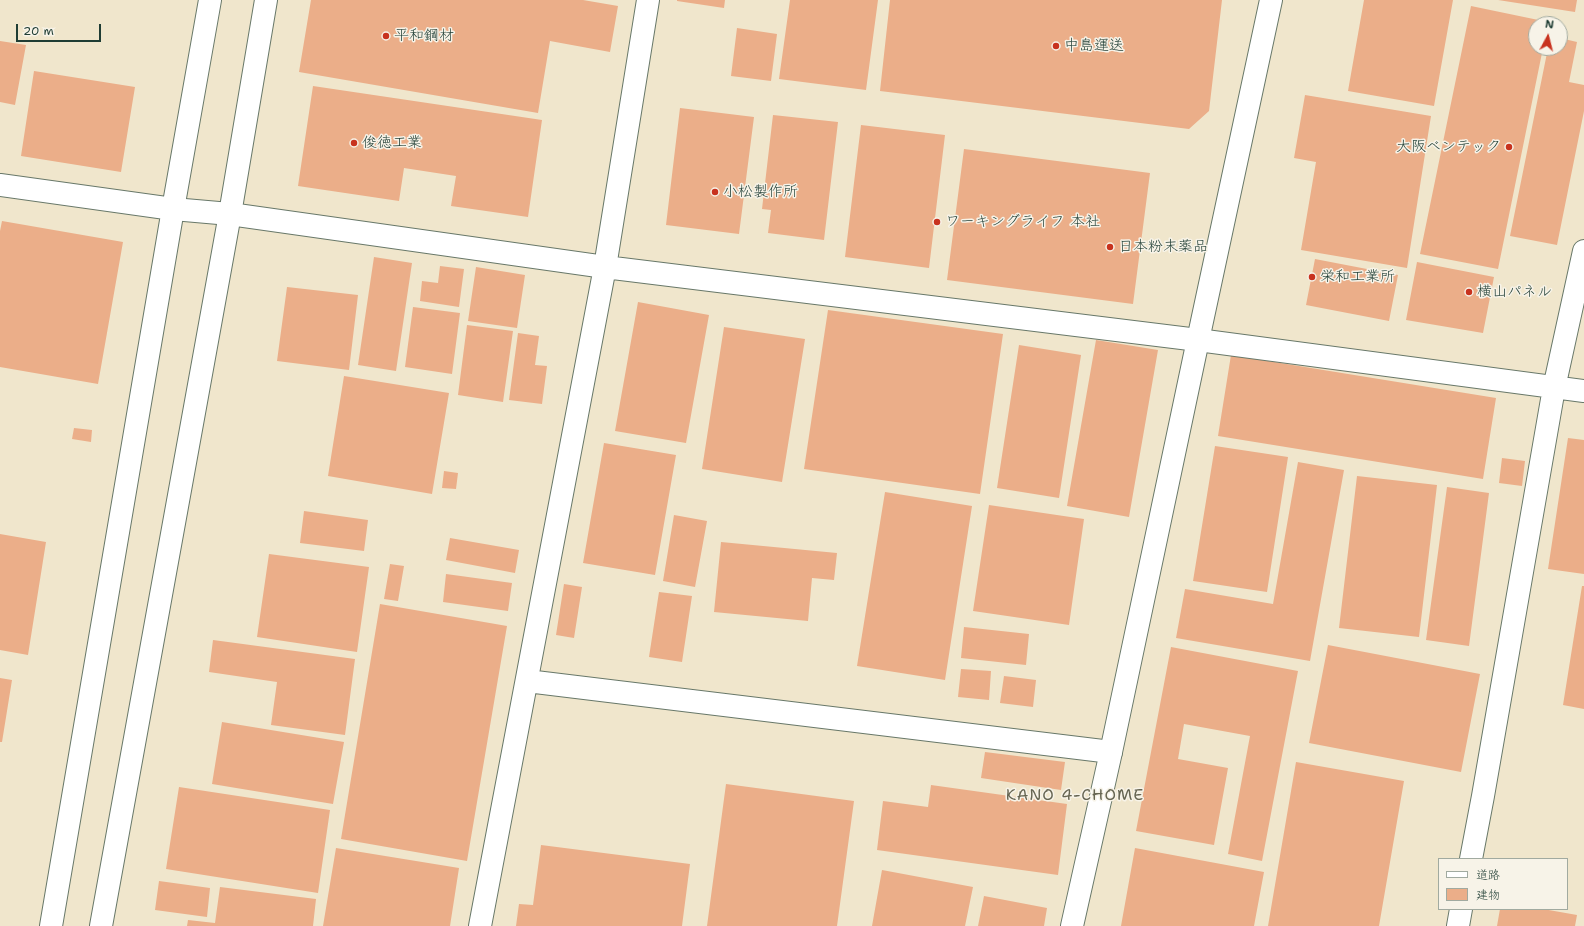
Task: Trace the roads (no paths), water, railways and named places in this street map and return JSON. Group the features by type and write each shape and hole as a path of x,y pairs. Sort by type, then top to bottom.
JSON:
{"street":[{"path":"52,926 173,209 210,0"},
{"path":"101,926 230,214 266,0"},
{"path":"480,926 605,267 648,0"},
{"path":"1072,926 1111,752 1271,0"},
{"path":"0,185 173,209 230,214 605,267 1198,340 1584,391"},
{"path":"1471,858 1485,788 1554,388 1584,251"},
{"path":"527,681 1111,752"},
{"path":"1458,926 1461,910"}],"place":[{"name":"平和鋼材","path":"386,36"},
{"name":"中島運送","path":"1056,46"},
{"name":"俊徳工業","path":"354,143"},
{"name":"大阪ベンテック","path":"1509,147"},
{"name":"小松製作所","path":"715,192"},
{"name":"ワーキングライフ 本社","path":"937,222"},
{"name":"日本粉末薬品","path":"1110,247"},
{"name":"栄和工業所","path":"1312,277"},
{"name":"横山パネル","path":"1469,292"}],"district":[{"name":"KANO 4-CHOME","path":"1075,796"}]}
